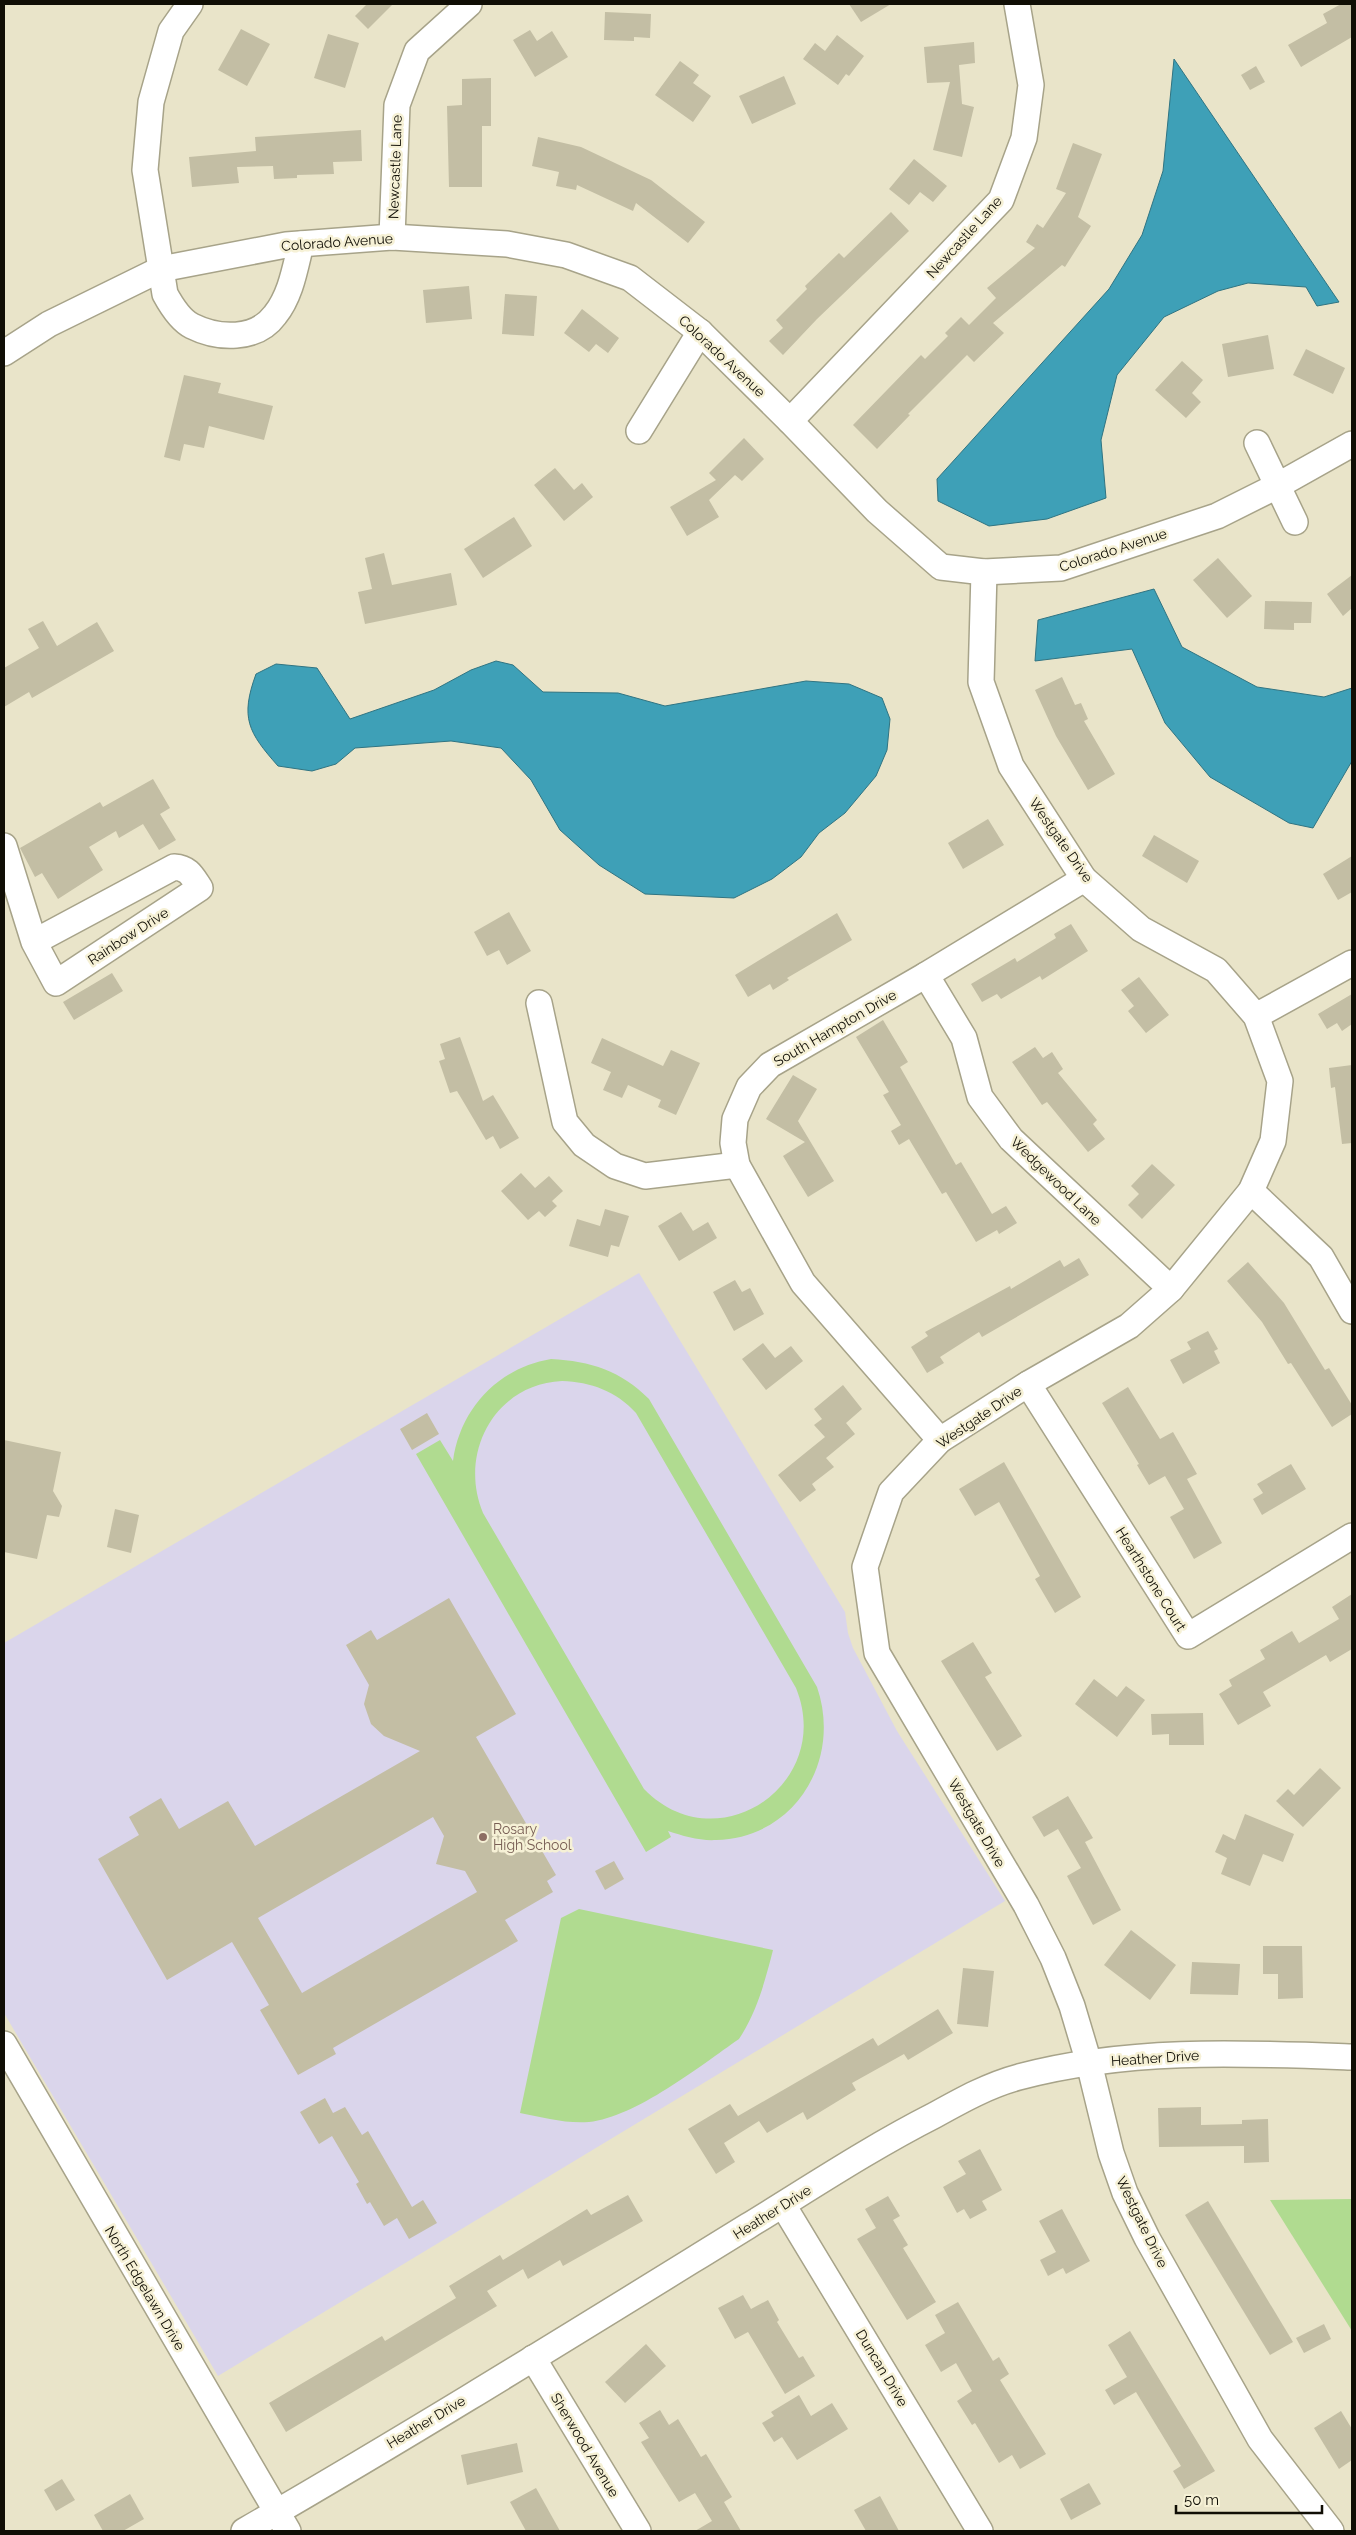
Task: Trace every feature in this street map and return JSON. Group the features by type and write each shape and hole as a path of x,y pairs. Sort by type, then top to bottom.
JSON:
{"street":[{"path":"190,4 170,31 151,102 145,170 165,294 171,306 190,325 222,337 257,331 275,316 292,285 300,244"},
{"name":"Newcastle Lane","path":"392,237 397,105 417,51 461,9 470,4"},
{"name":"Newcastle Lane","path":"790,420 1002,200 1024,138 1031,86 1017,4"},
{"name":"Colorado Avenue","path":"4,352 49,324 161,269 300,244 392,237 507,244 566,255 630,278 700,332 790,420 877,512 941,567 984,572 1060,568 1217,516 1277,486 1352,444"},
{"path":"639,431 700,332"},
{"path":"1257,443 1295,522"},
{"name":"Westgate Drive","path":"984,572 981,682 1011,766 1084,879 1141,930 1216,970 1256,1016 1280,1081 1273,1141 1251,1191 1171,1289 1129,1326 1028,1384 940,1440 891,1492 865,1567 877,1653 1021,1896 1048,1949 1072,2006 1089,2063 1111,2153 1125,2193 1147,2238 1260,2439 1331,2531"},
{"path":"4,846 34,942"},
{"name":"Rainbow Drive","path":"174,867 183,868 190,872 200,888 56,983 34,942 174,867"},
{"name":"South Hampton Drive","path":"940,1440 802,1283 737,1165 733,1143 735,1119 749,1086 770,1065 926,975 1084,879"},
{"path":"1256,1016 1352,962"},
{"name":"Wedgewood Lane","path":"926,975 964,1038 980,1097 1011,1139 1171,1289"},
{"path":"539,1003 565,1122 584,1145 615,1166 645,1176 737,1165"},
{"path":"1251,1191 1321,1257 1352,1311"},
{"name":"Hearthstone Court","path":"1028,1384 1188,1636 1352,1536"},
{"name":"North Edgelawn Drive","path":"4,2044 100,2214 282,2522"},
{"name":"Heather Drive","path":"244,2531 282,2522 533,2358 903,2131 975,2094 1016,2078 1089,2063 1229,2053 1352,2057"},
{"name":"Duncan Drive","path":"784,2205 980,2531"},
{"name":"Sherwood Avenue","path":"533,2358 638,2531"}],"shaded area":[{"name":"Rosary High School","path":"639,1273 845,1612 848,1633 853,1648 897,1731 1005,1901 218,2376 4,2013 4,1643"}],"green space":[{"path":"551,1359 592,1365 628,1381 649,1399 817,1687 823,1714 823,1741 817,1767 806,1790 790,1810 769,1825 744,1836 716,1840 698,1839 668,1831 671,1837 646,1852 416,1454 440,1440 453,1461 457,1442 473,1408 499,1382 514,1371","holes":["562,1381 583,1383 611,1393 636,1413 796,1688 804,1723 799,1755 784,1782 762,1803 734,1815 704,1818 673,1810 644,1789 483,1513 476,1490 475,1467 479,1446 488,1426 501,1408 518,1394 538,1385"]},
{"path":"579,1909 773,1950 756,2007 739,2039 687,2076 647,2101 627,2111 589,2122 554,2120 520,2113 561,1918"},
{"path":"1352,2199 1352,2331 1270,2200"}],"water":[{"path":"1174,59 1339,302 1317,306 1306,287 1248,283 1218,291 1164,317 1117,375 1101,440 1106,498 1047,519 989,526 938,501 937,479 1109,289 1142,235 1163,171"},
{"path":"1154,589 1182,647 1257,687 1324,697 1352,688 1352,761 1313,828 1289,823 1210,777 1165,723 1132,649 1035,661 1038,620"},
{"path":"496,661 513,665 543,692 618,693 665,706 806,681 849,684 882,698 890,719 887,750 876,776 845,813 819,833 801,857 772,879 734,898 645,894 599,865 560,830 531,780 501,748 451,741 355,748 336,764 312,771 278,766 254,734 250,724 248,702 256,674 276,664 317,668 350,719 434,690 471,670"}],"building":[{"path":"367,4 393,4 368,29 355,16"},
{"path":"849,4 891,4 861,22"},
{"path":"1341,4 1352,4 1352,37 1301,67 1288,45 1327,23 1323,14"},
{"path":"605,12 651,14 650,38 634,37 634,41 604,40"},
{"path":"241,29 270,44 247,86 218,70"},
{"path":"530,30 537,41 552,31 568,57 535,77 513,40"},
{"path":"328,34 359,43 345,88 314,78"},
{"path":"837,35 864,56 849,76 846,74 838,85 803,59 815,43 825,51"},
{"path":"974,42 975,63 959,65 962,104 974,107 962,157 933,150 950,82 927,83 924,47"},
{"path":"680,61 699,75 693,83 711,96 693,122 655,95"},
{"path":"1256,66 1265,82 1250,90 1241,75"},
{"path":"784,76 796,104 752,124 739,96"},
{"path":"491,78 491,126 482,126 482,187 449,187 447,106 462,105 462,79"},
{"path":"361,130 362,161 333,162 334,174 297,175 297,178 274,179 273,166 237,167 239,183 192,187 189,157 256,151 255,137"},
{"path":"538,137 581,147 651,180 705,222 688,243 636,203 633,211 577,185 576,190 556,186 559,172 532,166"},
{"path":"1073,143 1102,154 1078,217 1091,226 1065,267 1062,265 993,323 1004,333 974,362 967,355 908,414 910,415 877,449 853,425 921,355 925,359 948,336 945,333 961,317 969,325 996,298 987,288 1035,248 1026,242 1037,224 1043,228 1066,193 1056,189"},
{"path":"914,159 947,186 933,202 920,192 909,205 889,189"},
{"path":"891,212 909,231 817,319 783,355 769,341 783,328 776,320 807,289 805,286 839,253 844,258"},
{"path":"469,286 472,319 426,323 423,290"},
{"path":"505,294 537,296 534,336 502,334"},
{"path":"582,309 619,338 608,353 596,344 589,352 564,333"},
{"path":"1268,335 1274,369 1228,377 1222,344"},
{"path":"1306,349 1345,368 1333,394 1293,375"},
{"path":"1182,361 1203,380 1192,393 1201,402 1186,418 1155,390"},
{"path":"184,375 221,383 218,393 273,406 264,440 209,426 204,448 184,444 180,461 164,457"},
{"path":"744,438 764,459 742,481 735,475 709,500 719,517 687,536 670,507 716,480 709,473"},
{"path":"555,468 574,490 582,483 593,497 564,521 534,485"},
{"path":"514,517 532,546 483,578 464,549"},
{"path":"384,553 392,585 451,573 457,605 365,624 358,592 372,589 365,558"},
{"path":"1218,558 1252,596 1227,618 1193,580"},
{"path":"1352,575 1352,608 1343,616 1327,594"},
{"path":"1265,601 1312,602 1311,623 1294,623 1294,630 1264,629"},
{"path":"43,621 57,646 97,622 114,651 32,698 29,692 4,707 4,668 39,648 28,629"},
{"path":"1062,677 1075,705 1081,703 1088,719 1084,721 1115,774 1088,790 1056,736 1035,690"},
{"path":"153,779 170,808 160,814 176,840 159,850 143,824 119,838 116,831 89,847 103,870 58,899 42,873 35,877 20,848 100,802 103,807"},
{"path":"988,819 1004,845 963,869 948,843"},
{"path":"1154,835 1199,861 1187,883 1142,856"},
{"path":"1352,856 1352,892 1338,900 1323,874"},
{"path":"509,912 531,951 507,965 499,950 487,956 474,932"},
{"path":"837,913 852,940 787,978 789,980 773,990 770,984 748,997 735,975"},
{"path":"1071,924 1088,951 1042,980 1040,976 1001,999 997,994 982,1002 971,984 1015,958 1017,962 1056,938 1054,934"},
{"path":"112,973 123,991 74,1020 63,1002"},
{"path":"1139,977 1169,1015 1146,1033 1128,1011 1134,1006 1121,990"},
{"path":"1352,994 1352,1024 1342,1031 1337,1023 1327,1029 1318,1014"},
{"path":"883,1020 908,1062 900,1067 956,1165 961,1162 992,1214 1006,1206 1017,1223 999,1234 997,1230 976,1242 946,1192 942,1194 909,1139 899,1145 891,1131 901,1125 883,1095 889,1092 856,1037"},
{"path":"460,1037 483,1101 493,1095 519,1138 500,1149 493,1136 486,1140 457,1091 450,1093 439,1061 445,1059 440,1044"},
{"path":"602,1038 663,1066 671,1050 700,1063 676,1115 658,1107 661,1100 628,1085 622,1098 603,1090 611,1072 591,1063"},
{"path":"1035,1047 1043,1058 1052,1052 1063,1069 1058,1073 1097,1120 1093,1124 1105,1139 1088,1152 1047,1102 1042,1105 1012,1062"},
{"path":"1352,1065 1352,1143 1342,1144 1335,1087 1331,1088 1329,1068"},
{"path":"793,1075 817,1089 798,1121 834,1181 808,1197 783,1156 805,1142 766,1119"},
{"path":"1152,1164 1175,1185 1142,1219 1128,1205 1139,1194 1131,1186"},
{"path":"521,1173 535,1188 549,1176 563,1191 552,1201 557,1206 545,1217 539,1211 528,1220 501,1191"},
{"path":"605,1209 629,1216 619,1247 611,1245 608,1257 569,1246 577,1219 600,1226"},
{"path":"681,1212 693,1231 708,1222 717,1238 679,1261 658,1226"},
{"path":"1079,1258 1089,1275 982,1337 979,1332 940,1357 944,1363 927,1373 911,1347 928,1336 925,1332 1010,1286 1011,1289 1060,1260 1064,1267"},
{"path":"1248,1262 1284,1303 1325,1370 1329,1368 1352,1405 1352,1414 1332,1427 1291,1363 1288,1364 1262,1322 1227,1281"},
{"path":"735,1280 742,1292 750,1288 764,1314 734,1331 713,1292"},
{"path":"1208,1331 1218,1349 1214,1351 1220,1363 1183,1384 1170,1360 1191,1349 1187,1342"},
{"path":"763,1343 775,1358 791,1346 803,1361 766,1390 742,1359"},
{"path":"843,1385 862,1409 846,1423 855,1434 826,1458 834,1467 812,1484 816,1490 800,1502 778,1475 825,1437 814,1425 822,1419 814,1409"},
{"path":"1128,1387 1160,1439 1173,1432 1197,1474 1187,1479 1222,1543 1194,1559 1170,1517 1184,1509 1165,1476 1149,1485 1137,1465 1139,1464 1102,1403"},
{"path":"427,1413 439,1434 412,1450 400,1429"},
{"path":"4,1440 61,1452 53,1491 62,1506 59,1517 47,1515 37,1559 4,1552"},
{"path":"1004,1462 1081,1597 1055,1613 1035,1579 1040,1576 999,1502 975,1516 959,1489"},
{"path":"1291,1464 1306,1489 1262,1515 1253,1499 1263,1493 1257,1484"},
{"path":"115,1509 139,1515 131,1553 107,1547"},
{"path":"1352,1594 1352,1649 1330,1662 1326,1655 1263,1692 1271,1706 1238,1725 1219,1694 1232,1686 1229,1680 1265,1659 1260,1650 1292,1631 1299,1643 1339,1619 1332,1607"},
{"path":"449,1598 516,1714 476,1737 556,1875 547,1881 553,1892 505,1920 518,1941 333,2048 336,2054 298,2075 260,2010 269,2005 232,1942 167,1980 98,1859 139,1835 129,1817 161,1798 179,1829 228,1801 255,1846 420,1751 384,1736 371,1724 364,1704 369,1685 346,1645 371,1630 377,1640","holes":["433,1817 444,1836 436,1864 465,1871 477,1892 302,1993 258,1918"]},
{"path":"973,1642 992,1673 985,1677 1022,1736 997,1751 941,1661"},
{"path":"1094,1679 1117,1697 1126,1686 1145,1700 1117,1737 1075,1704"},
{"path":"1203,1713 1204,1745 1169,1745 1169,1734 1152,1735 1151,1714"},
{"path":"1320,1768 1341,1788 1303,1827 1276,1801 1288,1789 1294,1795"},
{"path":"1068,1796 1093,1838 1085,1842 1121,1910 1093,1925 1067,1876 1081,1868 1058,1829 1044,1837 1032,1817"},
{"path":"1245,1814 1294,1834 1283,1862 1263,1854 1250,1886 1221,1874 1227,1858 1215,1852 1223,1834 1235,1840"},
{"path":"614,1861 624,1879 605,1890 595,1871"},
{"path":"1131,1930 1176,1965 1150,2000 1104,1965"},
{"path":"1263,1946 1302,1946 1303,1998 1278,1999 1278,1974 1263,1974"},
{"path":"1192,1962 1240,1964 1238,1995 1190,1994"},
{"path":"963,1968 994,1971 988,2027 957,2024"},
{"path":"938,2009 953,2033 908,2060 904,2054 852,2083 856,2090 807,2120 803,2112 767,2133 759,2121 724,2143 735,2162 716,2174 688,2129 730,2104 738,2116 873,2038 878,2046"},
{"path":"325,2098 333,2113 345,2107 362,2135 368,2131 412,2207 423,2200 437,2223 409,2239 397,2218 384,2226 370,2202 367,2204 356,2184 359,2182 332,2136 319,2144 300,2112"},
{"path":"1201,2107 1201,2125 1242,2124 1242,2120 1268,2119 1269,2162 1244,2163 1244,2146 1159,2147 1158,2108"},
{"path":"980,2149 1002,2190 982,2201 987,2210 970,2219 964,2209 957,2213 943,2187 966,2174 958,2161"},
{"path":"628,2195 643,2221 563,2266 560,2260 528,2279 523,2269 487,2291 497,2306 286,2432 269,2403 382,2336 385,2341 456,2298 449,2286 500,2255 503,2260 587,2209 591,2215"},
{"path":"888,2196 900,2216 893,2220 908,2245 903,2248 936,2302 907,2320 857,2239 876,2228 865,2209"},
{"path":"1208,2201 1293,2342 1270,2355 1185,2215"},
{"path":"1062,2209 1090,2261 1066,2274 1063,2268 1048,2276 1040,2260 1056,2252 1039,2221"},
{"path":"743,2295 751,2309 768,2300 779,2320 777,2322 799,2358 803,2356 815,2376 785,2394 748,2332 735,2339 718,2308"},
{"path":"958,2302 993,2361 999,2357 1009,2374 1000,2380 1046,2454 1020,2469 1012,2455 999,2463 975,2423 972,2425 957,2401 972,2391 956,2363 941,2372 925,2345 945,2333 935,2315"},
{"path":"1324,2324 1331,2339 1304,2353 1296,2338"},
{"path":"1130,2331 1215,2471 1184,2489 1173,2471 1181,2466 1136,2392 1114,2405 1105,2390 1127,2377 1108,2345"},
{"path":"646,2344 666,2366 625,2403 605,2382"},
{"path":"799,2395 811,2416 832,2403 848,2429 797,2460 782,2437 774,2442 762,2423 774,2416 771,2412"},
{"path":"660,2410 669,2425 678,2419 701,2457 706,2454 732,2497 724,2502 741,2531 695,2531 712,2521 695,2493 679,2502 641,2442 649,2438 639,2423"},
{"path":"1341,2411 1352,2429 1352,2460 1339,2469 1314,2428"},
{"path":"517,2443 523,2472 467,2485 461,2455"},
{"path":"62,2479 75,2500 56,2511 44,2490"},
{"path":"1089,2483 1101,2504 1071,2520 1060,2499"},
{"path":"536,2488 560,2531 526,2531 510,2502"},
{"path":"130,2494 144,2519 123,2531 103,2531 94,2515"},
{"path":"880,2496 899,2531 866,2531 854,2510"}],"place":[{"name":"Rosary High School","path":"483,1837"}]}
